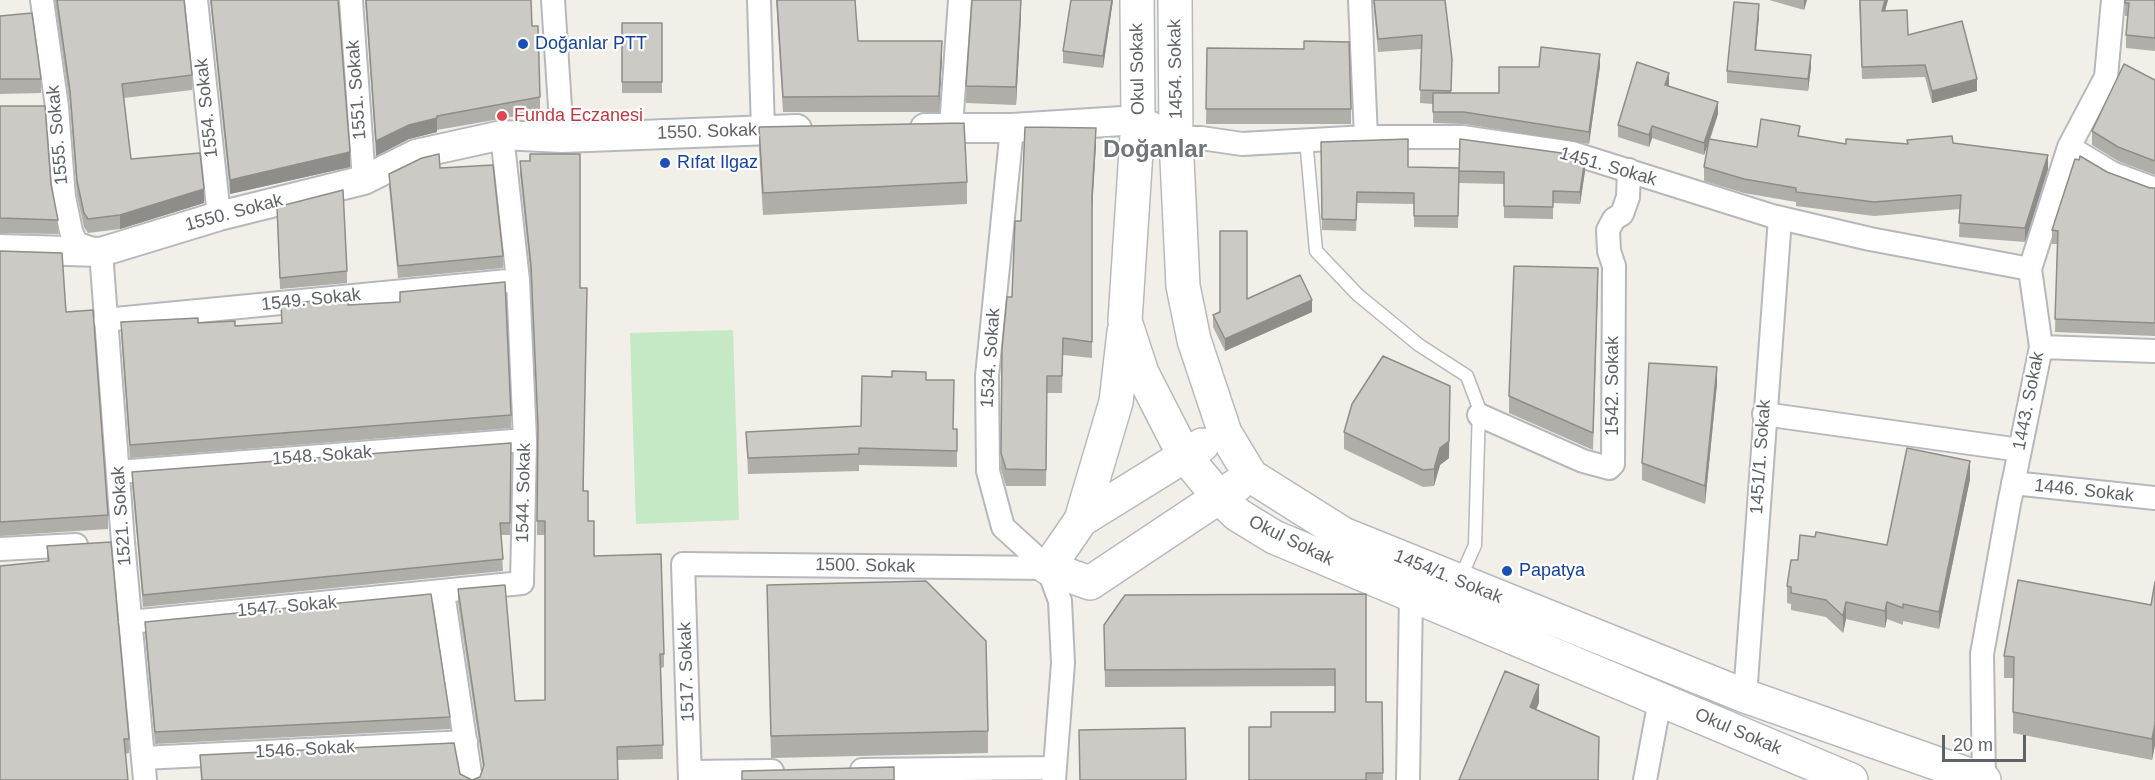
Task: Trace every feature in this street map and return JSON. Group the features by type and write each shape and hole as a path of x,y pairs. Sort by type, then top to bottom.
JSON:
{"main road":[{"name":"Okul Sokak","path":"1137,0 1138,120 1125,321 1142,373 1184,455 1219,497 1238,515 1274,537 1851,780"},
{"name":"1454. Sokak","path":"1175,0 1176,138"},
{"name":"1454/1. Sokak","path":"1176,138 1183,286 1194,340 1225,433 1251,476 1343,534 1745,696 1984,780"},
{"path":"1125,321 1116,402 1081,520 1048,568 1090,583 1251,476"},
{"path":"1081,520 1184,455 1225,433"}],"street":[{"name":"1555. Sokak","path":"42,0 57,107 64,197 71,231 76,243 101,252"},
{"name":"1554. Sokak","path":"196,0 219,216"},
{"name":"1551. Sokak","path":"351,0 364,180"},
{"path":"553,0 562,138"},
{"path":"759,0 763,130"},
{"path":"951,127 960,0"},
{"path":"1360,0 1366,137"},
{"name":"1443. Sokak","path":"1984,780 1983,654 2013,483 2041,347 2030,269 2069,147 2106,77 2113,0"},
{"path":"34,107 57,107"},
{"path":"904,128 1012,128 1138,120 1176,138"},
{"name":"1534. Sokak","path":"1012,128 1005,216 987,376 988,471 1003,527 1048,568"},
{"name":"1550. Sokak","path":"0,249 101,252 219,216 364,180 416,154 502,135 562,138 822,129"},
{"name":"1544. Sokak","path":"443,593 522,583 525,441 518,280 502,135"},
{"name":"1451. Sokak","path":"1176,138 1201,138 1242,144 1366,137 1462,137 1572,153 1686,191 1780,218 1870,239 2030,269"},
{"path":"2069,147 2112,173 2155,189"},
{"name":"1542. Sokak","path":"1479,414 1583,461 1609,468 1612,464 1614,266 1609,251 1608,230 1614,219 1622,214 1628,197 1629,171"},
{"name":"1451/1. Sokak","path":"1745,696 1780,218"},
{"name":"1521. Sokak","path":"101,252 123,542 144,769"},
{"name":"1549. Sokak","path":"105,320 518,280"},
{"path":"2041,347 2155,351"},
{"path":"1764,414 2020,450"},
{"name":"1548. Sokak","path":"118,472 525,441"},
{"name":"1446. Sokak","path":"2013,483 2155,498"},
{"path":"0,549 123,542"},
{"name":"1500. Sokak","path":"683,564 1048,568"},
{"name":"1517. Sokak","path":"683,564 690,776"},
{"path":"843,770 1055,774 1063,663 1060,601 1048,568"},
{"path":"443,593 471,780"},
{"name":"1547. Sokak","path":"130,622 443,593"},
{"path":"1408,780 1411,595"},
{"path":"1645,780 1660,700"},
{"name":"1546. Sokak","path":"144,769 466,742"},
{"path":"690,776 796,771"}],"lane":[{"path":"1306,139 1316,251 1366,302 1419,345 1467,376 1479,414 1475,545 1459,581"}],"green space":[{"path":"733,330 739,520 636,524 630,333"}],"building":[{"path":"57,0 184,0 192,75 122,84 131,159 200,153 204,189 120,215 88,219 84,213 77,181 70,91"},
{"path":"211,0 338,0 350,152 230,180"},
{"path":"366,0 531,0 532,26 538,26 540,97 437,116 437,118 409,125 376,141"},
{"path":"777,0 855,0 858,41 942,41 939,96 783,97"},
{"path":"972,0 1021,0 1016,87 966,86"},
{"path":"1071,0 1112,0 1103,56 1063,51"},
{"path":"1374,0 1445,0 1452,59 1451,91 1420,90 1422,35 1378,39"},
{"path":"1860,0 1885,0 1882,11 1907,10 1908,35 1962,21 1977,79 1932,91 1925,65 1862,67"},
{"path":"2125,0 2155,0 2155,38 2126,35 2129,3 2125,3"},
{"path":"1734,2 1759,4 1755,50 1811,55 1808,79 1727,71"},
{"path":"32,13 41,79 0,79 0,16"},
{"path":"622,23 662,23 662,82 622,82"},
{"path":"1304,41 1349,42 1351,109 1206,109 1207,48 1304,49"},
{"path":"1541,47 1600,54 1589,132 1464,112 1433,112 1433,93 1499,93 1499,67 1539,67"},
{"path":"1637,62 1669,73 1665,85 1718,102 1704,143 1652,126 1649,135 1618,125"},
{"path":"2124,64 2155,80 2155,161 2118,147 2092,131"},
{"path":"0,106 45,106 51,184 58,220 0,218"},
{"path":"1761,119 1800,126 1798,136 1846,144 1846,139 1908,144 1907,140 1952,136 1953,143 2048,155 2025,228 1959,223 1961,195 1874,202 1796,192 1796,188 1744,179 1704,167 1709,139 1757,147"},
{"path":"964,123 967,182 763,193 759,127"},
{"path":"1025,127 1096,128 1092,195 1092,342 1063,338 1062,376 1047,376 1046,470 1006,469 1001,453 1002,349 1007,297 1012,297 1015,221 1021,221"},
{"path":"1408,139 1408,167 1459,168 1458,216 1414,216 1414,193 1357,192 1356,220 1322,219 1321,142"},
{"path":"1460,139 1569,154 1585,159 1580,192 1553,191 1553,207 1504,206 1504,172 1459,171"},
{"path":"439,154 440,168 493,165 503,256 398,266 389,174 422,158"},
{"path":"530,154 580,154 580,288 587,288 583,491 588,491 588,521 594,521 594,556 661,554 664,654 660,654 663,745 617,747 618,780 472,780 480,777 484,765 458,589 505,585 515,701 545,700 545,521 537,521 538,426 531,266 520,161 530,161"},
{"path":"2080,156 2107,172 2155,188 2155,323 2055,319 2058,231 2052,230 2075,159 2079,160"},
{"path":"343,190 347,271 280,278 277,207"},
{"path":"1220,231 1247,231 1247,299 1300,275 1312,300 1225,339 1213,315 1220,312"},
{"path":"0,251 62,253 66,312 93,310 108,515 0,522"},
{"path":"1514,266 1598,268 1593,433 1509,396"},
{"path":"505,282 511,415 130,445 121,322 198,318 198,323 235,321 235,326 282,323 281,304 348,298 348,305 400,302 400,292"},
{"path":"1383,356 1450,386 1449,441 1440,448 1434,469 1423,470 1344,432 1352,404"},
{"path":"1649,363 1717,367 1705,486 1642,463"},
{"path":"892,371 926,372 926,380 954,380 953,429 957,429 957,451 859,448 859,454 748,458 746,432 861,426 862,376 892,377"},
{"path":"511,443 510,523 500,523 503,559 143,595 132,472"},
{"path":"1907,448 1970,461 1939,612 1903,604 1903,608 1887,602 1885,611 1846,602 1843,616 1826,600 1791,593 1791,587 1787,586 1791,560 1798,560 1800,535 1815,537 1816,532 1887,545"},
{"path":"111,542 129,739 124,739 128,780 0,780 0,566 49,561 47,546"},
{"path":"2018,580 2151,605 2155,582 2155,724 2152,739 2013,712 2014,657 2004,656"},
{"path":"926,581 986,641 988,731 771,736 767,585"},
{"path":"431,594 450,717 155,732 145,622"},
{"path":"1366,594 1366,702 1382,702 1383,773 1366,773 1366,780 1249,780 1249,727 1271,727 1271,712 1335,712 1335,669 1105,670 1104,625 1125,595"},
{"path":"1505,671 1539,685 1530,707 1599,737 1598,780 1459,780"},
{"path":"1185,728 1186,780 1080,780 1079,730"},
{"path":"454,743 460,774 472,780 202,780 200,755"},
{"path":"894,767 894,780 742,780 742,771"}],"place":[{"name":"Doğanlar PTT","path":"523,44"},
{"name":"Funda Eczanesi","path":"502,116"},
{"name":"Rıfat Ilgaz","path":"665,163"},
{"name":"Papatya","path":"1507,571"}],"district":[{"name":"Doğanlar","path":"1155,150"}]}
